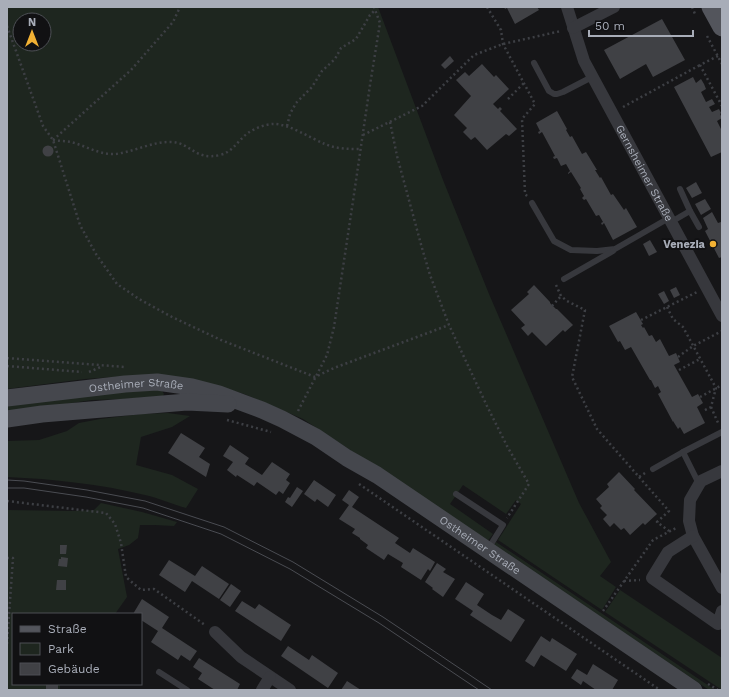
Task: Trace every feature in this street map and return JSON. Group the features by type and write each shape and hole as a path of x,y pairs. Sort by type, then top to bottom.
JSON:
{"main road":[{"path":"711,7 722,28"},
{"name":"Ostheimer Straße","path":"7,398 125,384 157,382 192,387 219,394 262,410 316,437 347,458 377,475 694,690"},
{"path":"162,383 166,390 166,399 162,404"},
{"name":"Ostheimer Straße","path":"7,419 56,413 187,402 224,403 262,410"}],"street":[{"name":"Gernsheimer Straße","path":"567,7 584,61 592,77 722,316"},
{"path":"573,28 614,7"},
{"path":"722,471 701,481 690,500 689,521 693,536 722,588"},
{"path":"693,536 668,552 652,578 720,625 722,611"},
{"path":"215,632 241,657 290,690"},
{"path":"262,690 270,676"}],"lane":[{"path":"534,63 548,89 554,94 559,94 592,77"},
{"path":"680,189 699,227"},
{"path":"532,203 554,241 571,250 597,251 615,249"},
{"path":"564,279 615,249 690,211"},
{"path":"653,468 722,432"},
{"path":"683,452 699,485"},
{"path":"456,494 503,525 488,550"},
{"path":"159,672 187,690"}],"path":[{"path":"53,140 131,70 173,22 180,7"},
{"path":"487,7 501,30 503,44 535,104 522,119 525,194 532,203"},
{"path":"287,126 290,114 296,103 312,87 322,71 335,59 341,48 356,39 375,8"},
{"path":"290,423 327,356 334,327 380,23 375,8"},
{"path":"7,26 43,126 53,140 80,225 96,254 117,284 138,299 221,340 315,377 334,368 449,325"},
{"path":"363,135 422,106 474,55 503,44 573,28"},
{"path":"612,113 718,56"},
{"path":"700,65 722,106"},
{"path":"508,98 524,83"},
{"path":"390,122 397,156 422,248 430,275 449,325 507,446 529,484 503,525"},
{"path":"53,140 71,142 100,152 114,154 161,142 172,142 181,144 201,155 210,157 221,155 230,151 248,133 260,127 274,124 287,126 326,145 344,149 361,149"},
{"path":"556,284 561,296 567,301 585,310 572,377 597,429 669,511 657,522 669,531"},
{"path":"641,320 706,287"},
{"path":"552,306 561,296"},
{"path":"667,307 673,319 683,327 716,388 711,407 722,432"},
{"path":"678,357 693,346 722,332"},
{"path":"7,358 103,366 87,373 7,366"},
{"path":"680,370 700,359"},
{"path":"700,398 722,385"},
{"path":"703,411 711,407"},
{"path":"639,477 653,468"},
{"path":"358,483 660,690"},
{"path":"7,501 106,513 115,524 122,543 126,577 141,590 154,589 215,632"},
{"path":"602,612 653,540 689,521"},
{"path":"7,558 13,558 7,644"},
{"path":"624,581 652,578"}],"green space":[{"path":"7,7 378,7 443,180 489,294 579,503 611,562 600,576 616,587 602,610 498,540 521,504 516,500 506,514 463,485 450,504 493,534 487,542 443,511 303,419 244,394 200,381 142,375 85,379 7,389"},
{"path":"161,389 164,394 163,396 92,400 7,413 7,405 85,394"},
{"path":"168,413 190,416 172,427 141,437 136,465 172,475 198,489 186,508 150,496 94,485 42,479 7,477 7,441 39,440 67,431 79,423 100,419 141,414"},
{"path":"101,503 142,512 177,522 174,526 140,525 138,538 129,545 118,549 127,597 116,613 12,613 12,685 60,685 60,690 7,690 7,510 94,510"},
{"path":"496,542 715,690 709,690 494,545"},
{"path":"620,590 722,658 722,690 605,612"}],"building":[{"path":"504,7 537,7 539,10 515,24 507,8 505,9"},
{"path":"662,19 685,60 653,77 646,64 620,79 604,50"},
{"path":"450,56 454,61 445,69 441,65"},
{"path":"482,64 494,77 496,75 509,89 493,104 498,109 500,107 502,109 500,111 517,129 509,136 506,134 487,150 475,137 471,140 463,132 467,128 454,115 471,96 456,80 465,72 469,76"},
{"path":"693,77 696,83 701,79 704,84 706,89 701,92 706,102 712,99 715,104 709,107 712,112 719,109 721,113 722,118 717,121 722,131 722,152 711,157 674,87"},
{"path":"557,111 570,137 572,136 582,154 586,152 597,170 595,170 600,178 601,177 611,195 613,194 624,210 626,208 637,227 613,240 604,223 602,225 601,223 603,222 599,215 596,216 586,199 584,200 582,198 584,196 580,189 581,188 571,172 568,174 570,171 566,164 561,166 557,158 554,159 553,157 555,156 542,132 539,134 538,132 540,131 536,123"},
{"path":"48,145 52,147 54,151 52,155 48,157 44,155 42,151 44,147"},
{"path":"696,182 702,193 692,198 686,188"},
{"path":"705,199 711,209 701,215 695,204"},
{"path":"712,212 718,223 721,222 722,224 722,257 719,258 705,231 708,229 703,218"},
{"path":"650,240 657,252 649,256 643,244"},
{"path":"534,285 573,325 565,332 563,330 546,346 532,332 528,336 521,328 525,325 511,310 529,294 527,292"},
{"path":"676,287 680,295 674,298 670,290"},
{"path":"664,291 669,301 664,304 658,294"},
{"path":"636,312 643,324 641,325 643,328 644,327 649,336 652,335 656,342 660,339 669,356 676,353 680,362 674,365 692,397 698,394 703,403 697,407 705,423 684,434 680,427 678,429 673,422 658,394 661,392 658,386 655,388 631,347 625,350 620,341 618,342 609,326"},
{"path":"181,433 205,448 199,457 210,464 206,477 168,453"},
{"path":"230,445 249,458 245,464 262,475 272,462 290,474 286,480 290,483 283,494 279,491 276,495 257,482 254,486 237,475 236,477 227,470 233,462 223,456"},
{"path":"619,472 657,514 645,525 643,523 630,535 624,528 621,530 614,523 610,527 603,519 607,515 600,508 602,506 596,499 609,487 607,484"},
{"path":"314,480 336,495 328,507 317,499 315,502 304,494"},
{"path":"297,487 303,491 292,507 285,502 288,497 290,498"},
{"path":"349,490 359,497 352,507 399,538 395,543 410,553 413,548 435,562 430,571 428,569 421,580 401,567 403,563 388,554 384,560 366,548 368,545 352,533 355,529 339,519 349,505 342,500"},
{"path":"60,545 67,545 66,554 60,554"},
{"path":"61,557 68,558 67,567 58,566 59,559 61,559"},
{"path":"169,560 195,576 202,566 229,584 219,599 192,581 185,592 159,575"},
{"path":"437,563 446,569 443,572 455,579 443,597 425,582"},
{"path":"57,580 66,580 66,590 56,590"},
{"path":"466,582 484,594 477,605 492,615 501,620 508,609 525,620 511,642 470,615 473,611 455,599"},
{"path":"231,584 241,591 230,607 220,600"},
{"path":"142,599 169,617 162,628 197,651 190,661 181,655 178,660 151,642 158,631 142,621 142,613 134,613"},
{"path":"242,601 255,609 259,604 291,625 281,641 235,611"},
{"path":"541,636 550,642 552,638 577,654 566,671 541,655 534,667 525,661"},
{"path":"288,646 309,660 312,655 338,673 328,688 281,656"},
{"path":"199,658 240,684 237,690 215,690 198,679 202,673 193,667"},
{"path":"593,664 618,680 612,690 596,690 583,681 581,685 571,678 577,669 587,675"},
{"path":"347,681 361,690 341,690"},
{"path":"46,685 58,685 58,690 46,690"}],"tram line":[{"path":"7,480 87,490 145,501 224,527 293,562 383,617 492,690"},
{"path":"7,488 24,488 86,497 143,508 221,534 290,569 379,623 479,690"}],"place":[{"name":"Venezia","path":"713,244"}]}
